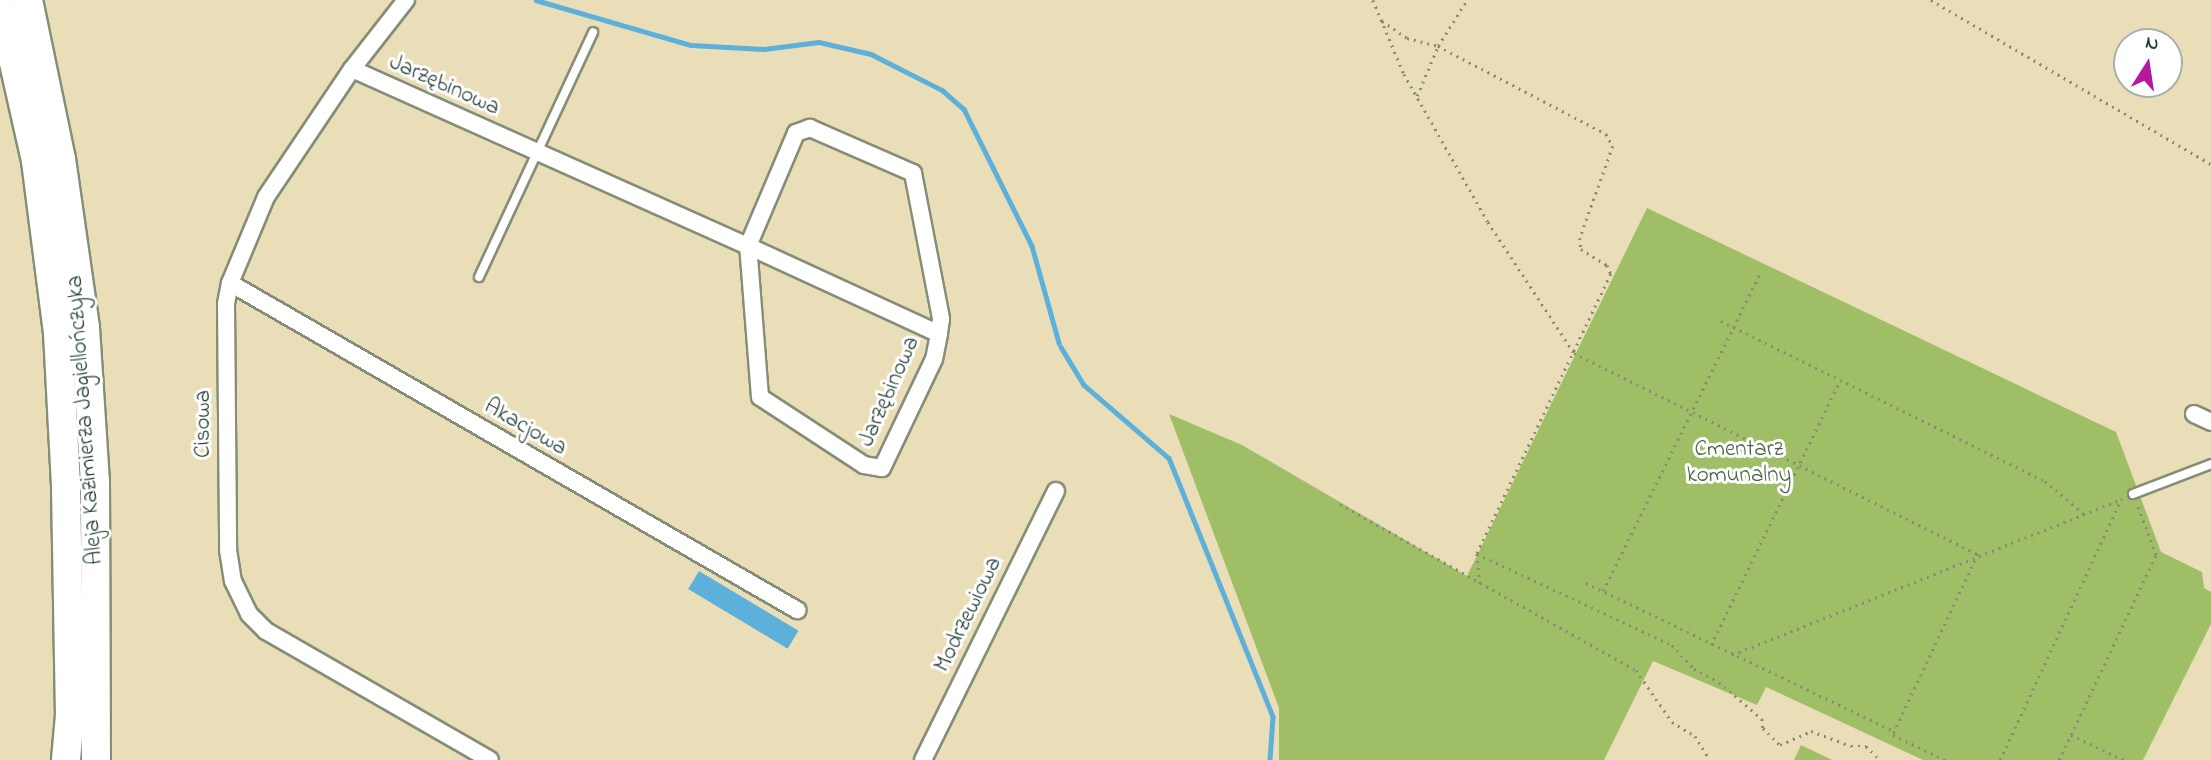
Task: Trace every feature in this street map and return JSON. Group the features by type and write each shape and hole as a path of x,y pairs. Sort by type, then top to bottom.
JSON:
{"highway":[{"name":"Aleja Kazimierza Jagiellończyka","path":"28,0 61,159 85,328 95,482 96,760"},
{"name":"Aleja Kazimierza Jagiellończyka","path":"0,1 36,161 58,333 66,488 70,715 66,760"}],"street":[{"name":"Cisowa","path":"406,0 352,69 266,197 230,283 226,304 228,550 233,581 249,614 284,644 490,760"},
{"name":"Jarzębinowa","path":"352,69 939,334"},
{"name":"Jarzębinowa","path":"810,128 913,173 941,319 934,359 882,468 864,465 760,397 748,246 796,133 810,128"},
{"name":"Akacjowa","path":"230,283 797,610"},
{"path":"2194,414 2211,422"},
{"name":"Modrzewiowa","path":"923,760 1056,491"}],"lane":[{"path":"479,277 593,32"},
{"path":"2133,494 2211,464"}],"path":[{"path":"1373,0 1416,97 1488,222 1574,353 1978,554"},
{"path":"1416,97 1438,46 1467,0"},
{"path":"1931,0 2211,164"},
{"path":"1380,19 1408,38 1438,46 1606,134 1613,146 1580,238 1581,249 1607,265 1611,274 1477,554 1480,584"},
{"path":"1603,591 1760,274"},
{"path":"1721,321 2045,481 2084,513"},
{"path":"1712,645 1840,381"},
{"path":"1732,655 2133,494 2156,555 2059,760"},
{"path":"2000,760 2121,499"},
{"path":"1340,504 1636,670 1672,722 1695,736 1710,760"},
{"path":"1477,554 1672,645 1694,669 1719,682 1762,719 1763,728 1780,745 1811,731 1850,746 1866,746 1880,760"},
{"path":"1895,732 1978,554"},
{"path":"1586,583 1895,732 1945,760"},
{"path":"2071,735 2124,760"}],"green space":[{"name":"Cmentarz komunalny","path":"1647,208 2116,432 2161,552 2202,572 2204,588 2211,592 2211,624 2143,760 1923,760 1766,687 1757,705 1653,661 1604,760 1279,760 1279,708 1169,414 1242,445 1467,576"},
{"path":"1801,745 1832,760 1794,760"}],"water":[{"path":"699,571 798,631 788,649 688,589"}],"waterway":[{"path":"536,0 691,45 764,49 819,42 871,54 942,90 964,109 1032,246 1059,343"},
{"path":"1061,347 1084,385 1169,458 1273,717 1270,760"}]}
